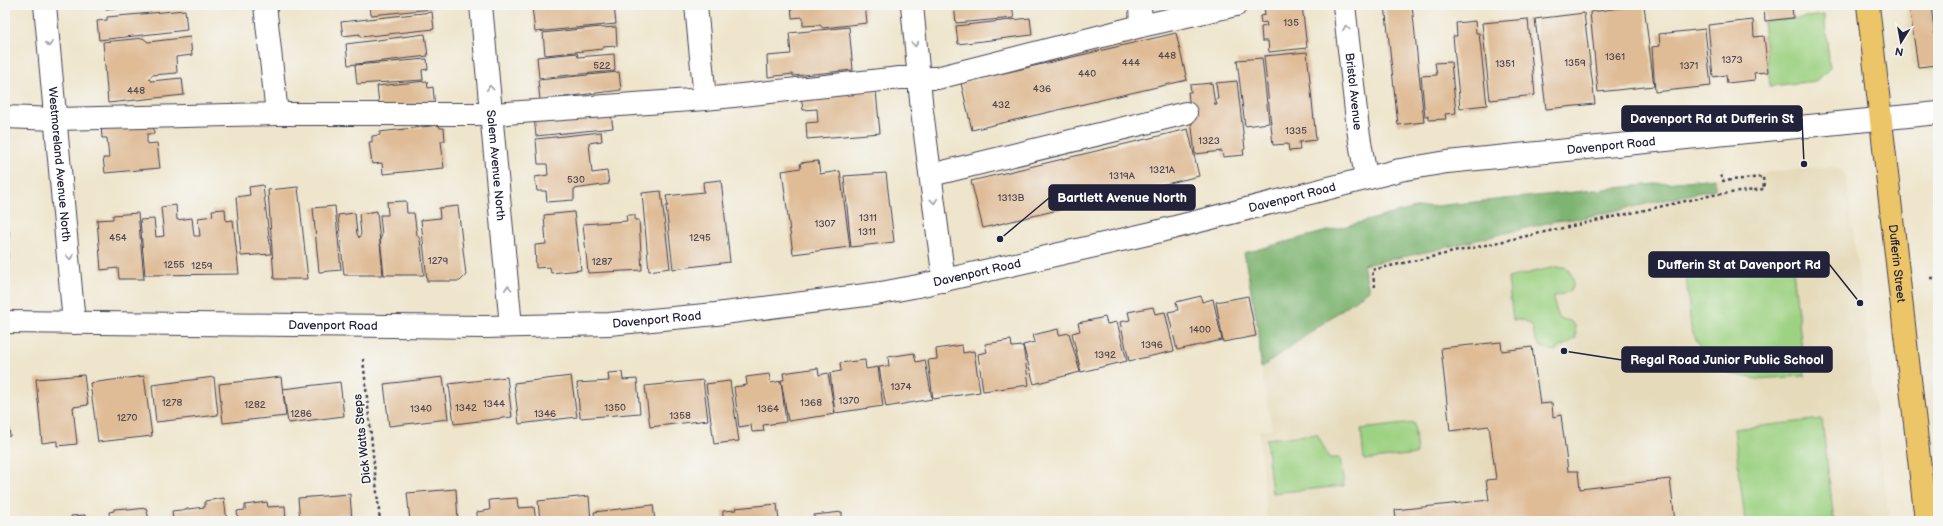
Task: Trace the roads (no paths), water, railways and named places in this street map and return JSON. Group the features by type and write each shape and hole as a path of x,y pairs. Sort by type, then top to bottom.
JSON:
{"main road":[{"name":"Dufferin Street","path":"1868,5 1926,521"}],"street":[{"name":"Westmoreland Avenue North","path":"45,5 74,323"},
{"path":"265,5 277,114"},
{"name":"Salem Avenue North","path":"481,5 493,114 511,326"},
{"path":"696,5 705,100"},
{"path":"912,5 918,77 944,281"},
{"path":"1140,5 1141,26"},
{"path":"5,117 56,119 277,114 493,114 705,100 918,77 937,78 1141,26 1236,5"},
{"name":"Bristol Avenue","path":"1344,5 1358,129 1366,178"},
{"path":"931,175 1186,113"},
{"name":"Davenport Road","path":"5,322 511,326 609,324 716,314 881,293 944,281 1152,233 1366,178 1400,170 1447,162 1938,113"}],"place":[{"name":"Davenport Rd at Dufferin St","path":"1804,164"},
{"name":"Bartlett Avenue North","path":"1000,239"},
{"name":"Dufferin St at Davenport Rd","path":"1860,303"},
{"name":"Regal Road Junior Public School","path":"1564,351"}]}
